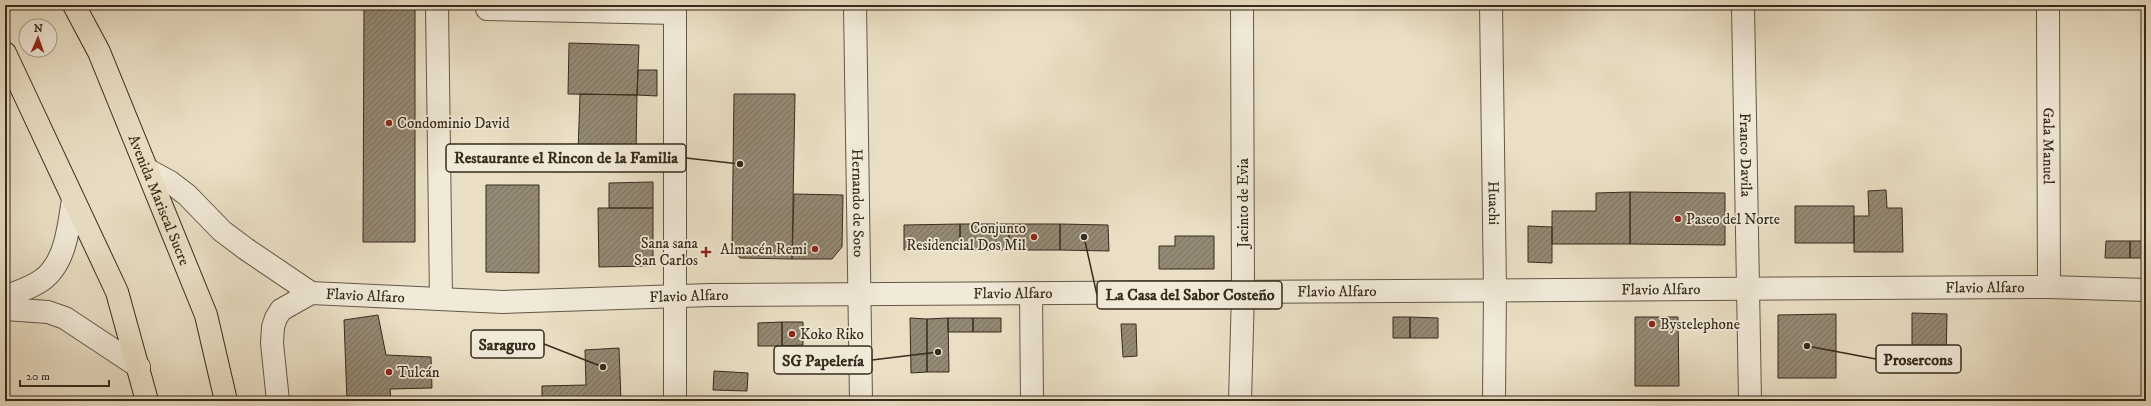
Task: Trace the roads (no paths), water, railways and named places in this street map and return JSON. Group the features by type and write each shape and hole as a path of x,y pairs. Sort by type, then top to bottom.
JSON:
{"main road":[{"name":"Avenida Mariscal Sucre","path":"74,5 99,52 206,315 226,401"},
{"path":"5,54 117,292 139,367 147,401"}],"street":[{"path":"437,5 441,299"},
{"name":"Hernando de Soto","path":"855,5 861,401"},
{"name":"Jacinto de Evia","path":"1240,401 1243,292 1242,5"},
{"name":"Huachi","path":"1491,5 1495,290 1494,401"},
{"name":"Franco Davila","path":"1743,5 1750,401"},
{"name":"Gala Manuel","path":"2048,5 2049,287"},
{"path":"487,9 675,9 675,401"},
{"name":"Flavio Alfaro","path":"148,170 170,182 187,195 222,231 311,293 503,302 674,296 860,294 2049,287 2146,290"},
{"path":"5,297 34,285 51,271 64,246 73,199"},
{"name":"Flavio Alfaro","path":"278,401 272,343 273,327 281,310 311,293"},
{"path":"1031,294 1032,401"},
{"path":"5,308 48,312 65,318 139,367"}],"place":[{"name":"Condominio David","path":"389,123"},
{"name":"Restaurante el Rincon de la Familia","path":"740,164"},
{"name":"Paseo del Norte","path":"1678,219"},
{"name":"Conjunto Residencial Dos Mil","path":"1034,237"},
{"name":"La Casa del Sabor Costeño","path":"1084,237"},
{"name":"Almacén Remi","path":"815,249"},
{"name":"Sana sana San Carlos","path":"706,252"},
{"name":"Bystelephone","path":"1652,324"},
{"name":"Koko Riko","path":"792,334"},
{"name":"Prosercons","path":"1807,346"},
{"name":"SG Papelería","path":"938,352"},
{"name":"Saraguro","path":"603,367"},
{"name":"Tulcán","path":"389,372"}]}
